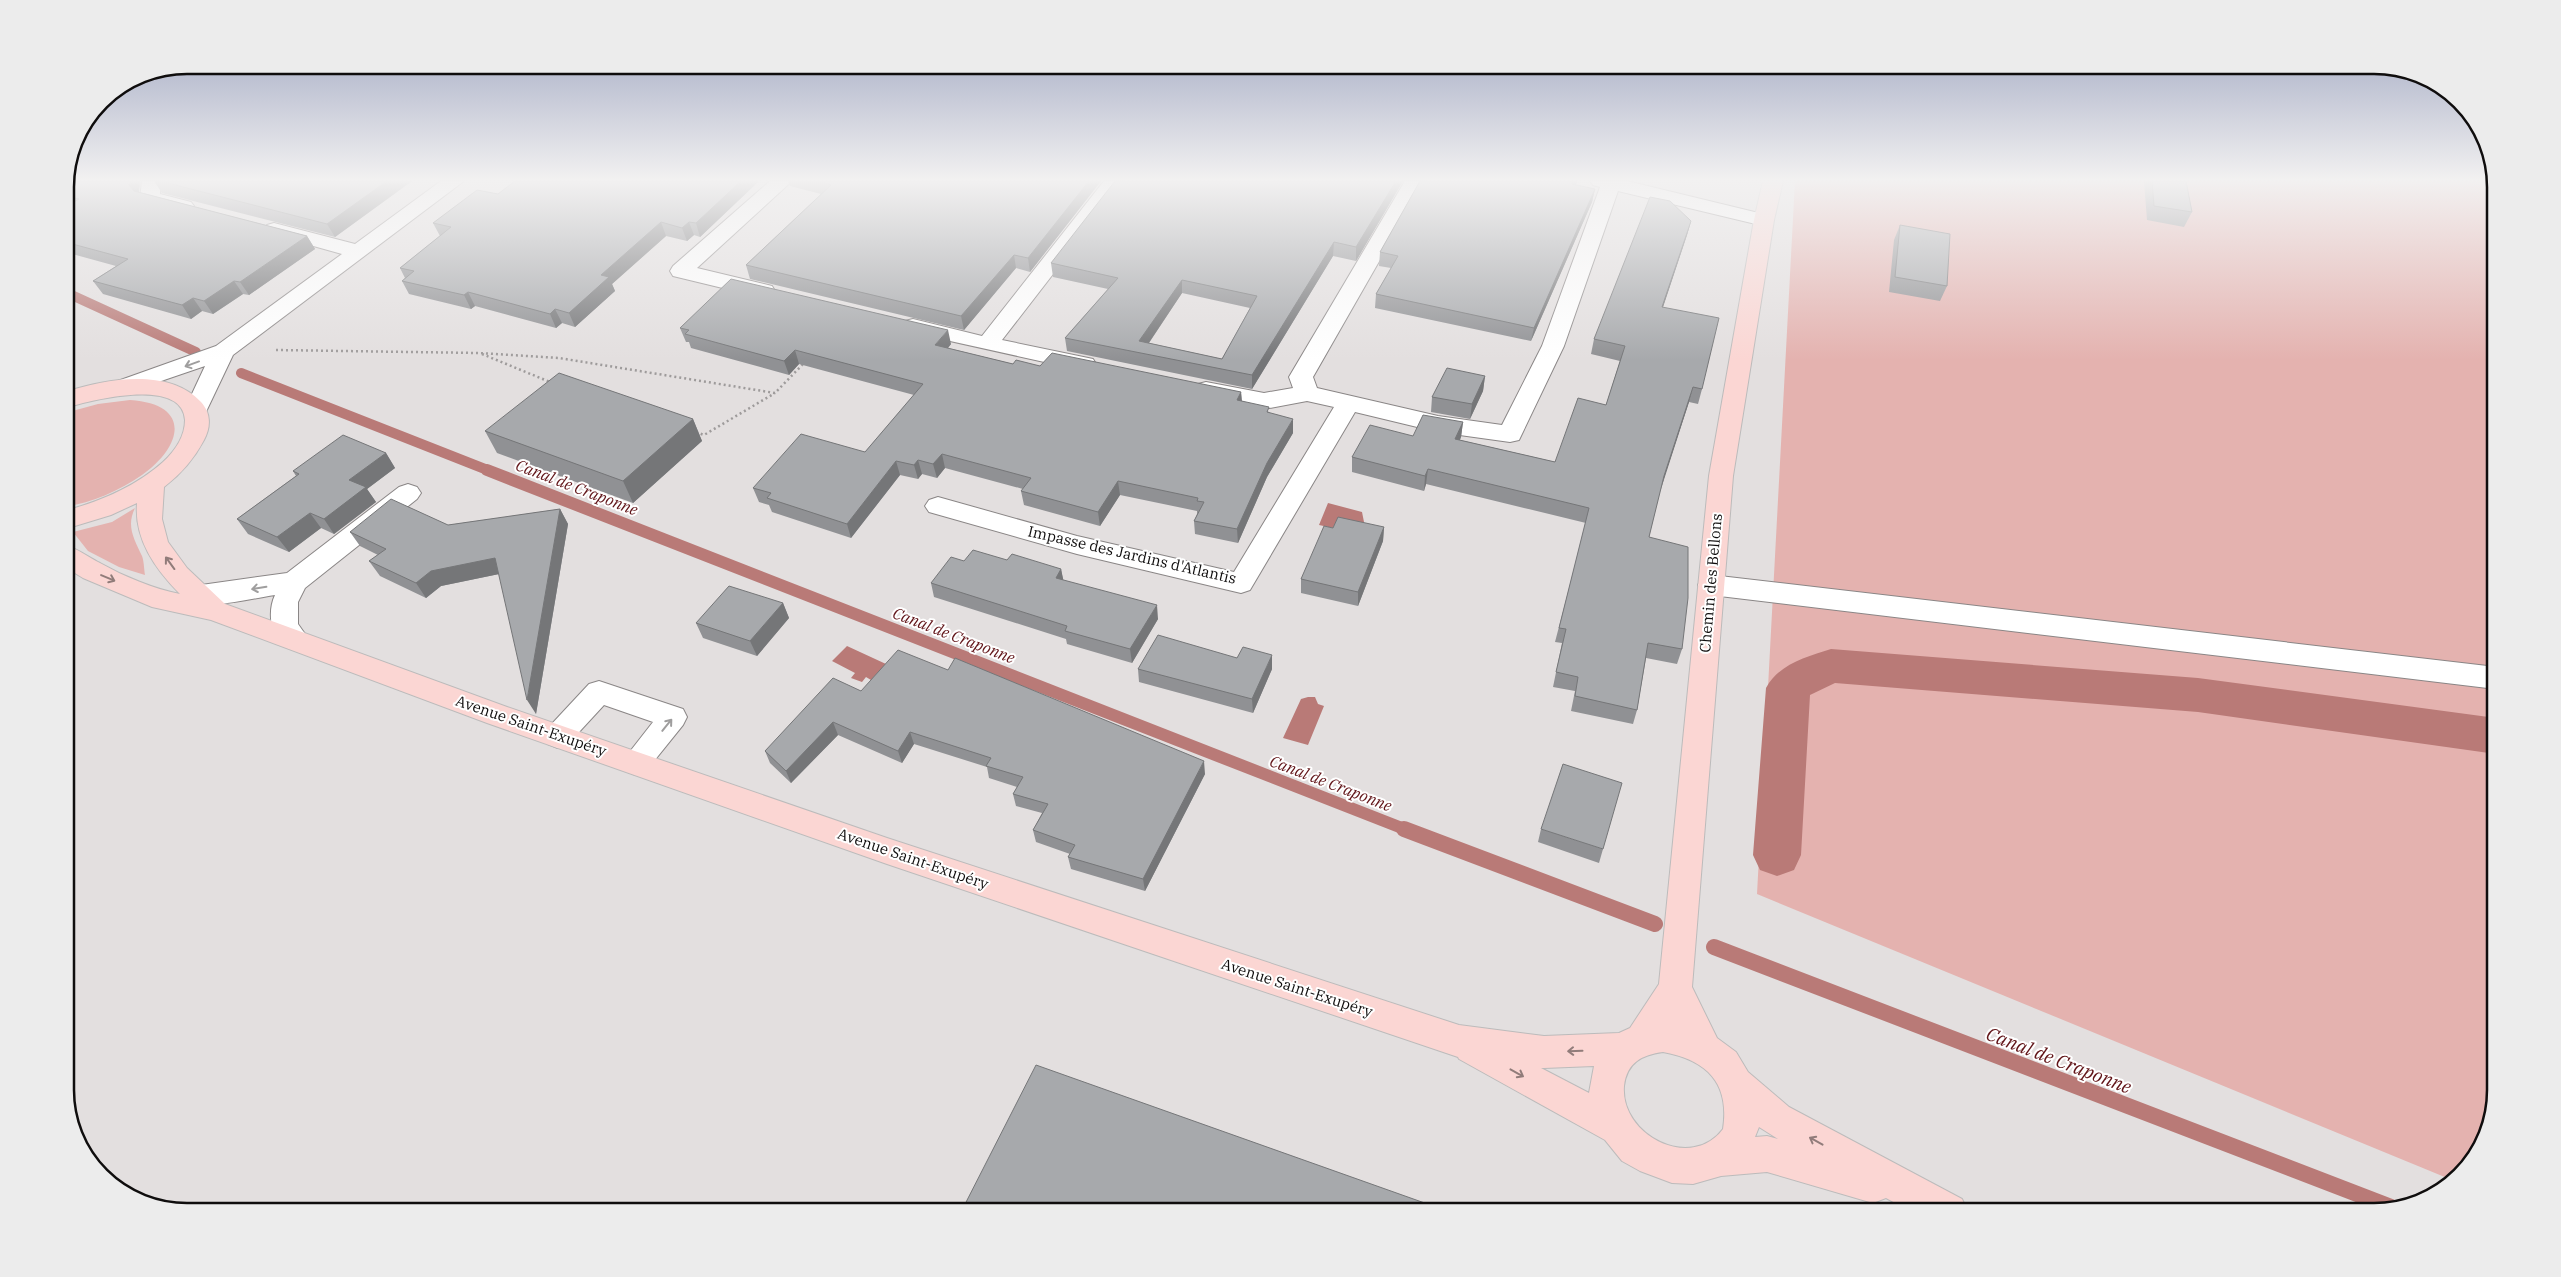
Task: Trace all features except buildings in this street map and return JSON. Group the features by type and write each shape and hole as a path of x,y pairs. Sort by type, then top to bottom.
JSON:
{"main road":[{"name":"Chemin des Bellons","path":"1633,1044 1675,988 1721,476 1761,241"},
{"path":"74,398 123,387 155,388 181,396 196,411 196,432 181,458 152,484 86,515 74,518"},
{"name":"Avenue Saint-Exupéry","path":"152,484 150,529 158,548 184,582 205,602 296,641 558,736 887,851 1459,1041 1544,1052 1633,1044 1663,1036 1685,1040 1705,1049 1724,1064 1736,1084 1743,1104 1743,1126 1734,1144 1720,1158 1700,1167 1677,1167 1653,1160 1632,1147 1617,1128 1607,1106 1606,1085 1611,1065 1633,1044"},
{"name":"Avenue Saint-Exupéry","path":"74,560 92,571 161,600 205,602"},
{"path":"1675,988 1705,1049"},
{"path":"1459,1041 1617,1128"},
{"path":"1736,1084 1776,1119 1930,1203"},
{"path":"1720,1158 1767,1154 1927,1203"}],"street":[{"path":"317,241 357,251"},
{"path":"123,387 224,351 371,241"},
{"path":"715,241 681,271 786,296"},
{"path":"987,344 1068,241"},
{"path":"1307,393 1301,377 1380,241"},
{"path":"1188,386 1264,401 1307,393 1438,424 1510,434 1553,346 1588,241"},
{"path":"891,321 987,344 1102,368"},
{"path":"196,411 207,382 224,351"},
{"name":"Impasse des Jardins d'Atlantis","path":"938,506 1077,545 1241,583 1348,403"},
{"path":"296,641 284,626 284,602 294,582 408,493"},
{"path":"205,602 232,592 294,582"},
{"path":"1711,585 2487,677"},
{"path":"558,736 599,692 673,717 636,762"}],"path":[{"path":"224,351 348,350 479,353 559,358 776,393"},
{"path":"479,353 557,385"},
{"path":"695,432 704,435 776,393 808,359"}],"shaded area":[{"path":"1792,241 2487,241 2487,1098 2485,1112 2476,1140 2459,1165 2449,1175 2446,1177 1757,894"},
{"path":"130,400 150,403 164,409 172,418 175,428 173,440 156,464 142,475 96,499 74,505 74,411 98,404"},
{"path":"1328,503 1362,512 1364,522 1358,527 1336,522 1333,528 1319,525"},
{"path":"135,508 131,527 143,558 145,575 119,567 88,551 74,533 112,522"},
{"path":"847,646 886,664 871,680 866,677 862,682 851,678 855,673 832,661"},
{"path":"1315,697 1318,704 1324,706 1308,745 1283,738 1301,699"}],"waterway":[{"name":"Canal de Craponne","path":"74,296 196,352"},
{"name":"Canal de Craponne","path":"241,373 490,471"},
{"name":"Canal de Craponne","path":"487,470 1407,830"},
{"path":"1777,855 1788,688 1796,681 1831,666 2198,695 2487,735"},
{"name":"Canal de Craponne","path":"1404,829 1655,924"},
{"name":"Canal de Craponne","path":"1714,947 2381,1203"}]}
